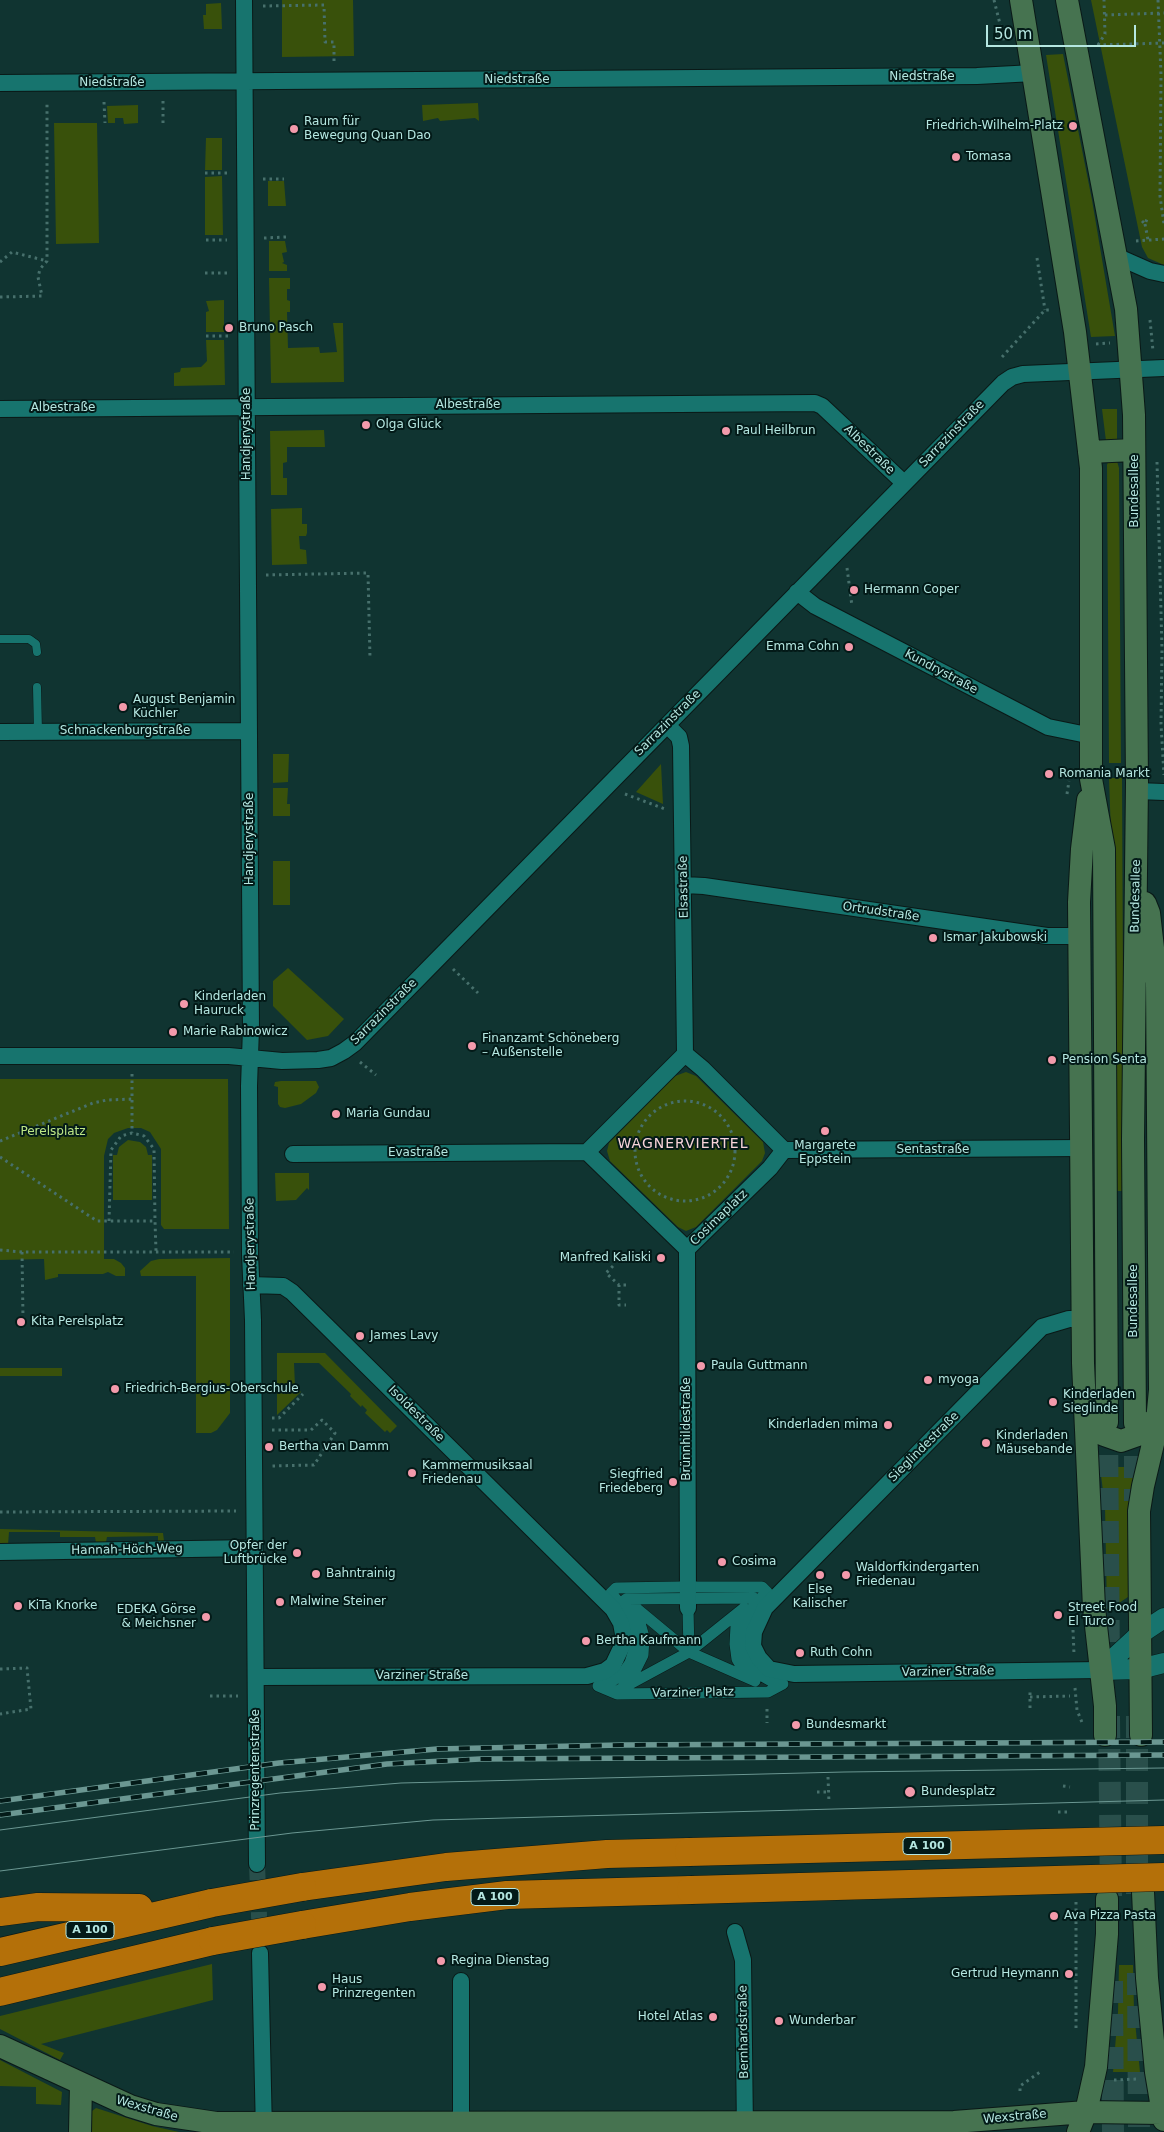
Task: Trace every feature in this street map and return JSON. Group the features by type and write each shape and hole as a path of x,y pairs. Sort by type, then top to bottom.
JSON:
{"highway":[{"name":"A 100","path":"0,1952 181,1908 302,1887 446,1867 607,1854 1164,1840"},
{"name":"A 100","path":"0,1992 213,1941 410,1907 506,1895 691,1890 1153,1885"},
{"path":"0,1912 38,1907 181,1908"}],"main road":[{"path":"1020,0 1034,73 1080,371 1090,452 1092,736 1091,779 1082,849 1079,936 1083,1319 1085,1416 1089,1460 1094,1608 1105,1706 1105,1735"},
{"path":"1067,0 1126,309 1131,369"},
{"name":"Bundesallee","path":"1131,369 1134,450 1137,791 1133,1139 1135,1423"},
{"path":"1090,452 1134,450"},
{"path":"1091,779 1104,848 1107,1422"},
{"path":"1136,882 1149,913 1158,983 1162,1148 1160,1390 1158,1416 1140,1512 1141,1735"},
{"path":"1085,1416 1104,1435 1121,1441 1138,1435 1158,1416"},
{"path":"1107,1899 1107,1934 1096,2067 1082,2122 1163,2116 1147,1978 1153,1885"},
{"name":"Wexstraße","path":"0,2046 130,2106 156,2114 264,2128 745,2127 954,2122 1082,2122"},
{"path":"80,2132 81,2085"}],"street":[{"name":"Handjerystraße","path":"244,0 251,1285 256,1677"},
{"name":"Niedstraße","path":"0,83 957,77 1034,73"},
{"path":"1116,256 1150,271 1164,274"},
{"path":"1131,369 1164,368"},
{"name":"Sarrazinstraße","path":"250,1058 318,1060 331,1058 355,1043 1003,383 1012,377 1131,369"},
{"name":"Albestraße","path":"0,408 815,403 822,406 904,483"},
{"name":"Kundrystraße","path":"797,592 815,606 1048,727 1092,736"},
{"name":"Elsastraße","path":"667,725 679,737 681,746 685,1054"},
{"name":"Schnackenburgstraße","path":"0,732 249,731"},
{"path":"1137,791 1164,792"},
{"name":"Ortrudstraße","path":"684,885 704,886 1046,936 1079,936"},
{"path":"587,1152 685,1054 703,1068 784,1150"},
{"path":"0,1056 229,1056 250,1058"},
{"name":"Sentastraße","path":"784,1150 1082,1148"},
{"name":"Cosimaplatz","path":"587,1152 687,1249 763,1174 784,1150"},
{"name":"Evastraße","path":"293,1154 587,1152"},
{"name":"Brünnhildestraße","path":"682,1596 687,1249"},
{"name":"Isoldestraße","path":"251,1285 283,1286 292,1292 613,1609 621,1623 623,1634 619,1653 613,1665 587,1676"},
{"name":"Sieglindestraße","path":"770,1592 1042,1327 1069,1319 1083,1319"},
{"name":"Hannah-Höch-Weg","path":"0,1552 254,1548"},
{"path":"626,1601 632,1620 635,1647 630,1663 611,1682 598,1686 616,1692 634,1673 643,1655 644,1637 640,1620 626,1601 611,1592 616,1588 682,1596"},
{"path":"626,1601 705,1592 770,1592"},
{"path":"705,1592 756,1599"},
{"name":"Varziner Straße","path":"770,1592 754,1632 753,1646 759,1658 769,1669 794,1674 1101,1670"},
{"name":"Varziner Platz","path":"616,1692 689,1652 756,1599 770,1592"},
{"path":"682,1596 689,1652"},
{"name":"Varziner Platz","path":"616,1692 771,1690 783,1684 766,1679 753,1670 745,1658 743,1649 745,1623 756,1599"},
{"name":"Varziner Platz","path":"626,1601 689,1652 755,1680"},
{"name":"Varziner Platz","path":"744,1608 736,1626 735,1644 737,1659 744,1671 771,1690"},
{"path":"1101,1670 1140,1634 1164,1618"},
{"path":"1101,1670 1140,1669 1164,1663"},
{"name":"Varziner Straße","path":"256,1677 587,1676"},
{"name":"Prinzregentenstraße","path":"256,1677 257,1864"},
{"name":"Bernhardstraße","path":"735,1932 743,1960 745,2127"},
{"path":"260,1953 264,2128"},
{"path":"461,1981 461,2127"}],"lane":[{"path":"0,639 29,639 36,644 37,652"},
{"path":"37,687 38,732"}],"path":[{"path":"994,0 1007,49"},
{"path":"1104,0 1105,34 1098,45 1162,43"},
{"path":"1158,0 1163,74 1160,196 1164,224"},
{"path":"263,6 324,5 325,42 334,42 334,63"},
{"path":"1105,15 1164,13"},
{"path":"163,101 164,123"},
{"path":"0,297 42,296 38,278 40,269 47,261 47,102"},
{"path":"104,102 105,123"},
{"path":"205,173 227,173"},
{"path":"263,179 284,179"},
{"path":"1147,219 1145,224 1148,240"},
{"path":"1142,221 1145,224"},
{"path":"264,238 286,237"},
{"path":"1136,241 1164,239"},
{"path":"206,240 227,240"},
{"path":"0,262 12,252 47,261"},
{"path":"1002,357 1045,310 1036,258"},
{"path":"205,273 228,273"},
{"path":"206,336 228,336"},
{"path":"1093,344 1115,343"},
{"path":"1157,460 1161,577 1161,724 1164,776"},
{"path":"847,567 852,607"},
{"path":"266,575 368,573 370,658"},
{"path":"624,793 667,810"},
{"path":"452,968 478,993"},
{"path":"360,1062 376,1075"},
{"path":"132,1074 132,1133"},
{"path":"0,1141 93,1103 107,1100 132,1099"},
{"path":"678,1101 695,1102 711,1108 723,1119 731,1131 735,1145 734,1160 730,1174 721,1186 709,1195 694,1200 678,1200 663,1196 650,1187 641,1174 636,1159 635,1144 640,1129 649,1116 662,1106 678,1101"},
{"path":"109,1221 111,1150 121,1136 132,1133 148,1139 154,1149 156,1251"},
{"path":"0,1157 97,1221 155,1221"},
{"path":"0,1250 22,1252 235,1252"},
{"path":"22,1252 23,1318"},
{"path":"613,1266 606,1272 619,1285 626,1285"},
{"path":"619,1285 619,1305 626,1305"},
{"path":"272,1418 279,1418 303,1394"},
{"path":"272,1430 311,1430 322,1420 335,1433 314,1465 272,1466"},
{"path":"0,1512 237,1511"},
{"path":"0,1669 28,1668 31,1710 0,1714"},
{"path":"1074,1683 1077,1710 1084,1727"},
{"path":"1030,1708 1030,1689 1038,1689"},
{"path":"210,1696 239,1696"},
{"path":"1030,1697 1070,1696"},
{"path":"767,1709 768,1723"},
{"path":"828,1777 829,1803"},
{"path":"1063,1786 1070,1786"},
{"path":"817,1792 828,1792"},
{"path":"1058,1812 1069,1812"},
{"path":"1076,1900 1076,2029"},
{"path":"1020,2091 1020,2086 1040,2072"},
{"path":"1112,2080 1141,2079"}],"green space":[{"path":"282,0 353,0 354,56 282,57"},
{"path":"1091,0 1164,0 1164,265 1148,258 1142,247"},
{"path":"221,3 222,29 204,29 203,15 206,15 206,4"},
{"path":"1063,54 1092,200 1115,336 1091,337 1046,55"},
{"path":"478,103 479,121 475,118 440,121 438,118 423,121 422,105"},
{"path":"138,105 138,123 124,124 123,118 115,118 115,123 108,123 107,106"},
{"path":"54,123 97,123 99,243 56,244"},
{"path":"206,138 222,138 222,170 205,170"},
{"path":"222,176 223,235 205,235 205,177"},
{"path":"268,181 284,181 286,206 268,206"},
{"path":"269,241 285,241 287,252 282,253 284,262 282,263 287,265 287,271 269,271"},
{"path":"269,278 290,278 290,289 287,289 287,300 290,301 290,312 287,312 288,348 319,347 320,353 337,352 333,323 343,323 344,382 271,383"},
{"path":"224,300 224,332 206,332 206,312 209,311 206,301"},
{"path":"206,340 224,340 225,385 174,386 174,373 180,372 181,368 201,367 207,361"},
{"path":"1102,409 1117,409 1117,440 1106,441"},
{"path":"324,430 325,447 287,447 287,462 283,463 283,478 287,478 287,495 271,495 270,431"},
{"path":"1117,461 1119,468 1121,763 1109,763 1107,465 1108,462"},
{"path":"302,508 302,524 307,524 307,533 306,536 299,536 300,549 306,550 307,564 272,565 271,509"},
{"path":"273,754 289,754 288,782 273,783"},
{"path":"661,764 663,804 636,792"},
{"path":"1109,778 1122,778 1124,1191 1116,1191 1113,893"},
{"path":"273,788 288,788 287,804 290,804 290,816 273,816"},
{"path":"273,861 290,861 290,905 273,905"},
{"path":"288,968 344,1019 328,1036 307,1040 273,1006 273,981"},
{"path":"686,1072 696,1076 763,1142 765,1153 762,1161 696,1227 686,1231 678,1227 610,1161 607,1151 609,1143 675,1076"},
{"name":"Perelsplatz","path":"0,1079 228,1079 229,1229 164,1229 161,1225 161,1149 150,1132 141,1128 128,1128 114,1133 108,1139 104,1156 104,1259 114,1259 121,1263 125,1268 125,1276 116,1276 108,1272 103,1274 58,1274 58,1277 45,1280 44,1259 0,1260"},
{"path":"316,1081 319,1087 316,1093 301,1104 285,1108 280,1107 278,1104 278,1087 274,1086 275,1082"},
{"path":"128,1140 140,1142 146,1147 148,1155 152,1155 152,1200 113,1200 113,1155 117,1155 119,1147"},
{"path":"275,1173 309,1173 309,1190 307,1188 296,1200 276,1201"},
{"path":"230,1258 230,1413 217,1430 211,1433 196,1433 196,1276 141,1276 140,1271 151,1261 159,1259"},
{"path":"277,1353 325,1353 397,1426 390,1433 387,1430 385,1432 365,1413 367,1410 362,1405 361,1407 350,1396 351,1394 319,1363 294,1363 295,1386 301,1392 277,1415"},
{"path":"0,1368 62,1368 62,1376 0,1376"},
{"path":"1100,1467 1138,1467 1131,1595 1107,1611 1105,1507"},
{"path":"0,1529 163,1533 164,1541 158,1542 158,1536 107,1537 106,1542 96,1543 95,1537 60,1537 60,1532 9,1532 8,1545 0,1545"},
{"path":"212,1964 213,2000 41,2044 64,2053 60,2060 0,2029 0,2016"},
{"path":"1119,1965 1133,1965 1134,2011 1140,2072 1113,2072 1118,2012"},
{"path":"0,2060 62,2092 61,2105 36,2104 36,2087 0,2086"},
{"path":"96,2108 152,2126 179,2132 90,2132 92,2111"}],"tunnel":[{"path":"1107,1422 1109,1669"},
{"path":"1135,1423 1135,1501"},
{"path":"1109,1716 1111,1896"},
{"path":"1137,1716 1137,1894"},
{"path":"257,1864 260,1941"},
{"path":"1138,1973 1139,2132"},
{"path":"1112,1981 1113,2132"}],"tram line":[{"path":"0,1830 280,1793 401,1783 844,1772 1164,1768"},
{"path":"0,1871 292,1833 433,1820 1164,1800"}],"railway":[{"path":"0,1801 279,1763 437,1749 621,1745 1164,1742"},
{"path":"0,1815 387,1764 480,1759 1164,1755"}],"place":[{"name":"Friedrich-Wilhelm-Platz","path":"1073,126"},
{"name":"Raum für Bewegung Quan Dao","path":"294,129"},
{"name":"Tomasa","path":"956,157"},
{"name":"Bruno Pasch","path":"229,328"},
{"name":"Olga Glück","path":"366,425"},
{"name":"Paul Heilbrun","path":"726,431"},
{"name":"Hermann Coper","path":"854,590"},
{"name":"Emma Cohn","path":"849,647"},
{"name":"August Benjamin Küchler","path":"123,707"},
{"name":"Romania Markt","path":"1049,774"},
{"name":"Ismar Jakubowski","path":"933,938"},
{"name":"Kinderladen Hauruck","path":"184,1004"},
{"name":"Marie Rabinowicz","path":"173,1032"},
{"name":"Finanzamt Schöneberg – Außenstelle","path":"472,1046"},
{"name":"Pension Senta","path":"1052,1060"},
{"name":"Maria Gundau","path":"336,1114"},
{"name":"Margarete Eppstein","path":"825,1131"},
{"name":"Manfred Kaliski","path":"661,1258"},
{"name":"Kita Perelsplatz","path":"21,1322"},
{"name":"James Lavy","path":"360,1336"},
{"name":"Paula Guttmann","path":"701,1366"},
{"name":"myoga","path":"928,1380"},
{"name":"Friedrich-Bergius-Oberschule","path":"115,1389"},
{"name":"Kinderladen Sieglinde","path":"1053,1402"},
{"name":"Kinderladen mima","path":"888,1425"},
{"name":"Kinderladen Mäusebande","path":"986,1443"},
{"name":"Bertha van Damm","path":"269,1447"},
{"name":"Kammermusiksaal Friedenau","path":"412,1473"},
{"name":"Siegfried Friedeberg","path":"673,1482"},
{"name":"Opfer der Luftbrücke","path":"297,1553"},
{"name":"Cosima","path":"722,1562"},
{"name":"Bahntrainig","path":"316,1574"},
{"name":"Else Kalischer","path":"820,1575"},
{"name":"Waldorfkindergarten Friedenau","path":"846,1575"},
{"name":"Malwine Steiner","path":"280,1602"},
{"name":"KiTa Knorke","path":"18,1606"},
{"name":"Street Food El Turco","path":"1058,1615"},
{"name":"EDEKA Görse & Meichsner","path":"206,1617"},
{"name":"Bertha Kaufmann","path":"586,1641"},
{"name":"Ruth Cohn","path":"800,1653"},
{"name":"Bundesmarkt","path":"796,1725"},
{"name":"Bundesplatz","path":"910,1792"},
{"name":"Ava Pizza Pasta","path":"1054,1916"},
{"name":"Regina Dienstag","path":"441,1961"},
{"name":"Gertrud Heymann","path":"1069,1974"},
{"name":"Haus Prinzregenten","path":"322,1987"},
{"name":"Hotel Atlas","path":"713,2017"},
{"name":"Wunderbar","path":"779,2021"}],"district":[{"name":"WAGNERVIERTEL","path":"683,1144"}]}
